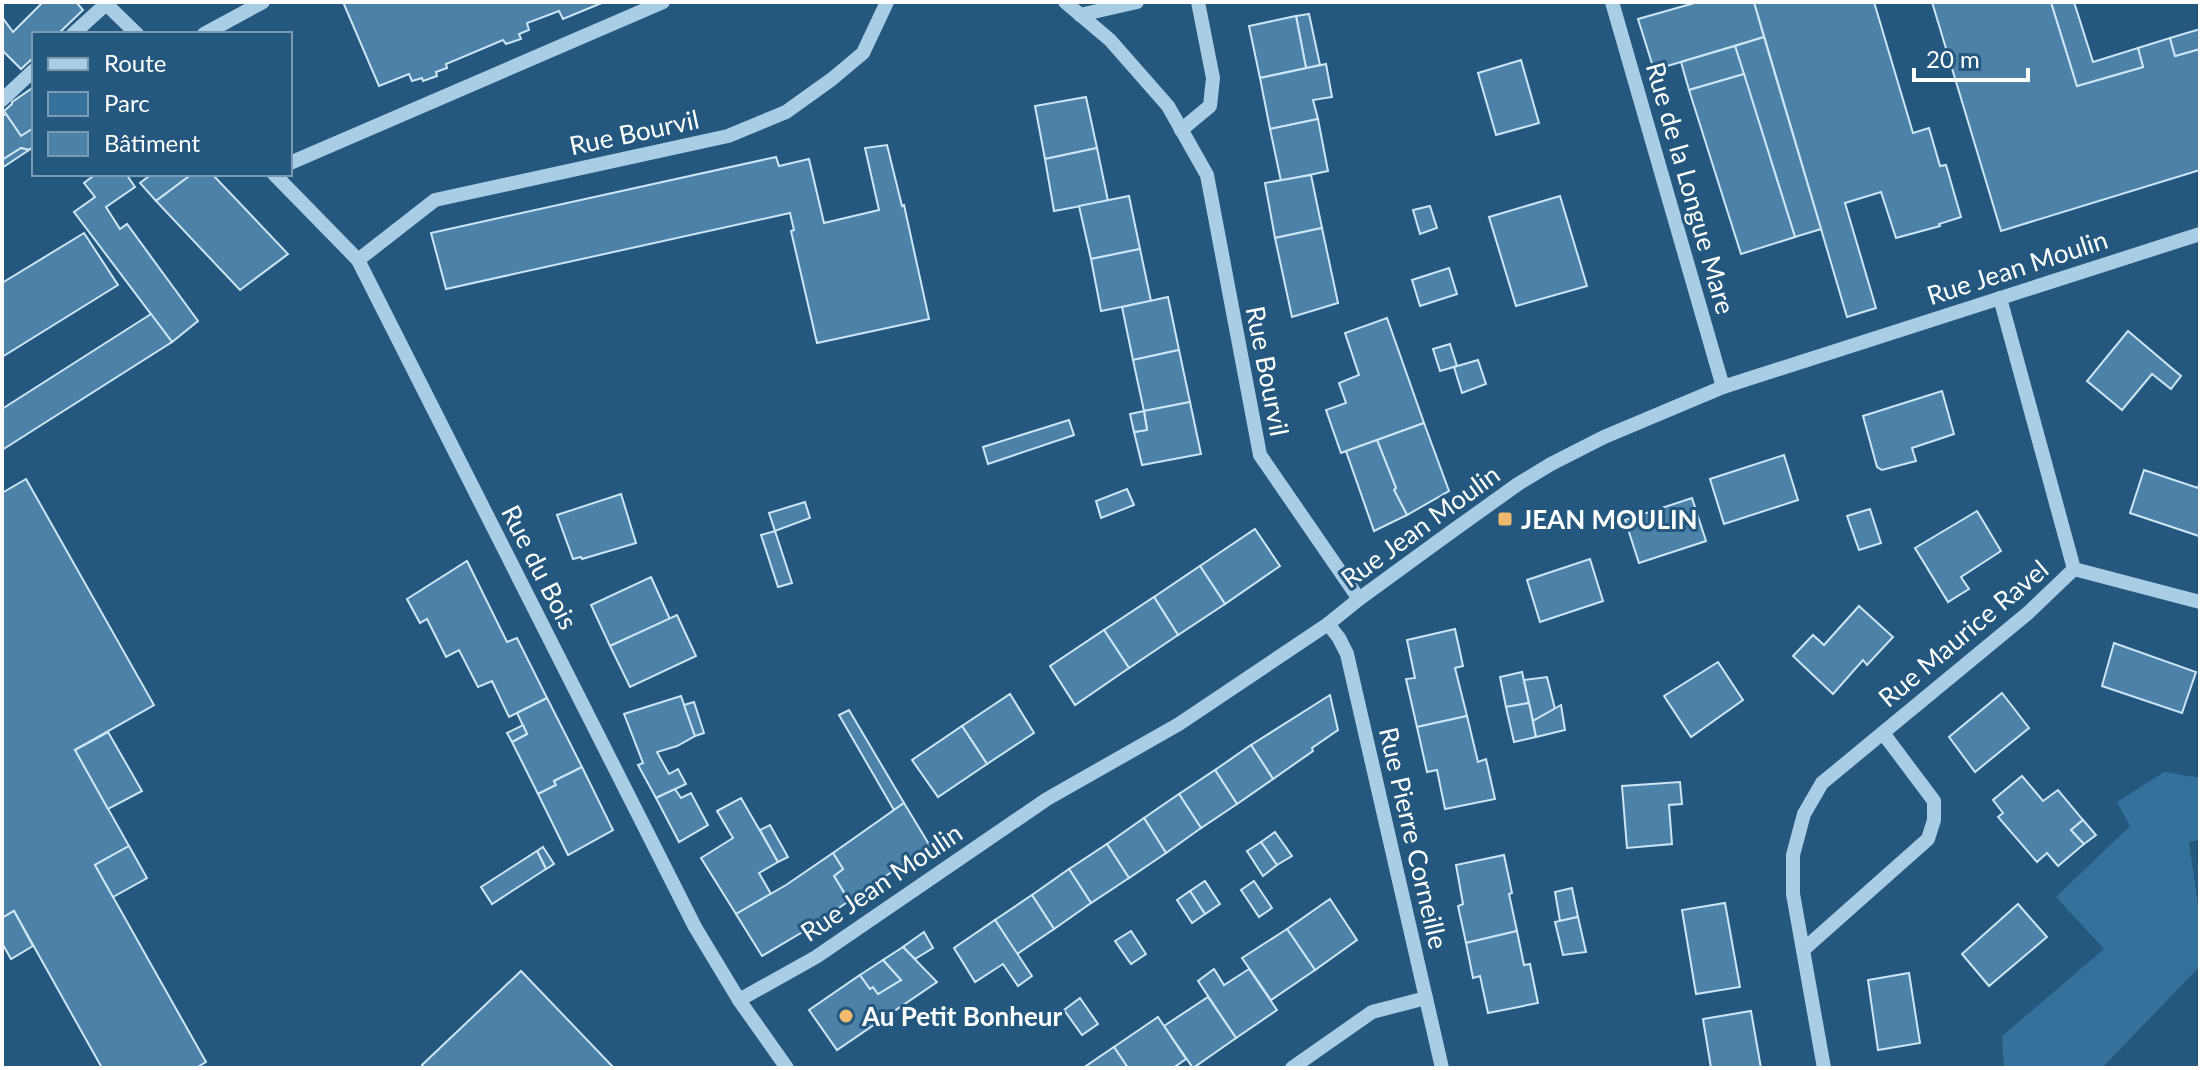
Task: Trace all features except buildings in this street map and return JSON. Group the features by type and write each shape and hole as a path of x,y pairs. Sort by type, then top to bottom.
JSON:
{"street":[{"path":"208,32 263,2"},
{"path":"292,162 663,2"},
{"name":"Rue Bourvil","path":"358,260 435,200 728,136 786,112 863,53 887,2"},
{"name":"Rue Bourvil","path":"1065,2 1110,40 1168,106 1207,175 1260,455 1359,599"},
{"path":"1080,15 1137,2"},
{"path":"1181,130 1210,106 1213,78 1198,2"},
{"name":"Rue de la Longue Mare","path":"1612,2 1723,387"},
{"path":"75,32 105,3 135,32"},
{"path":"2,100 32,72"},
{"name":"Rue du Bois","path":"276,176 358,260 695,927 780,1065"},
{"name":"Rue Jean Moulin","path":"739,1000 816,957 1047,799 1179,724 1328,624 1518,484 1551,464 1604,437 1723,387 2200,234"},
{"path":"2000,298 2074,569 2200,602"},
{"name":"Rue Maurice Ravel","path":"1824,1068 1793,894 1793,855 1804,814 1822,783 2028,613 2074,569"},
{"name":"Rue Pierre Corneille","path":"1328,624 1347,654 1442,1068"},
{"name":"Rue Maurice Ravel","path":"1803,950 1928,839 1934,820 1934,801 1883,733"},
{"path":"1292,1068 1372,1012 1426,998"}],"green space":[{"path":"2164,772 2200,778 2200,840 2189,842 2200,918 2200,966 2102,1068 2004,1068 2002,1036 2104,949 2056,897 2130,826 2117,802"}],"place":[{"name":"JEAN MOULIN","path":"1505,519"},
{"name":"Au Petit Bonheur","path":"846,1016"}]}
